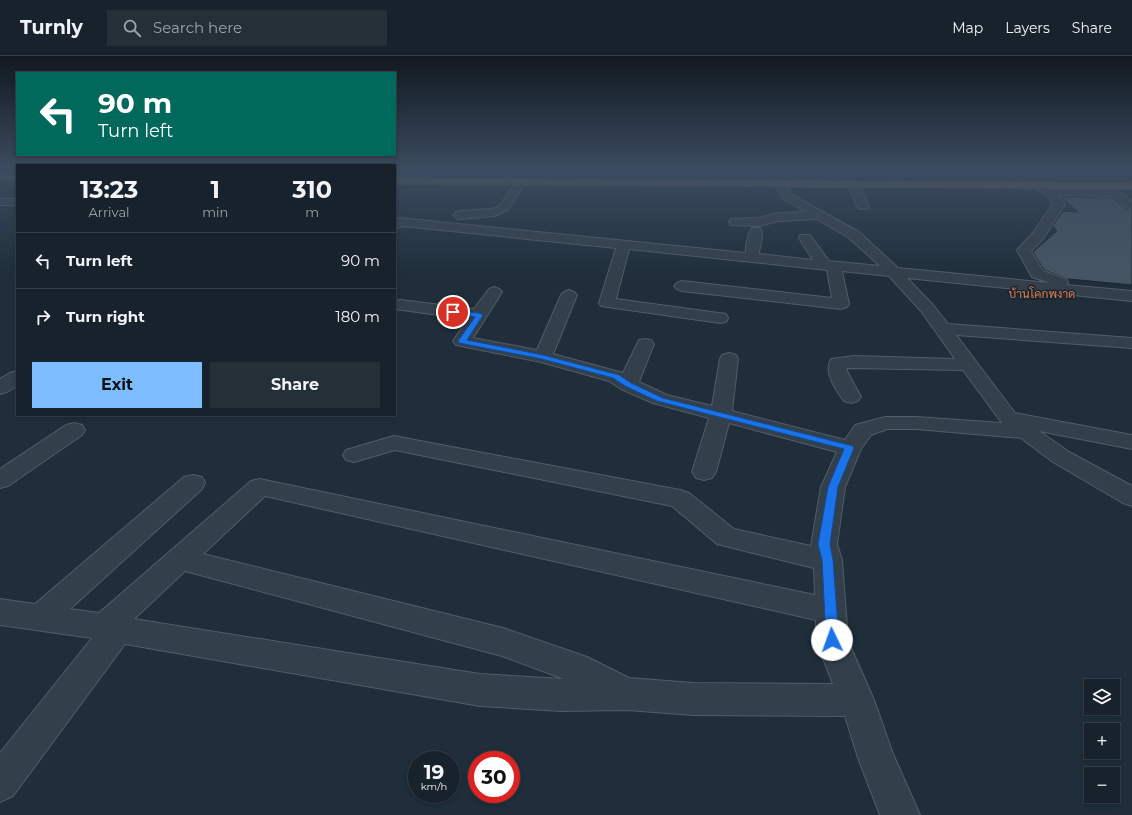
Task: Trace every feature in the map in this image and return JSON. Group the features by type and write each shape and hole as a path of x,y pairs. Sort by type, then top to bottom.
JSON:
{"street":[{"path":"460,215 494,212 504,208 505,205"},
{"path":"803,205 854,235 893,272 927,308 968,364 1017,425 1061,456 1132,497"},
{"path":"1058,205 1038,236 1024,250 1037,274 1058,281 1132,289"},
{"path":"735,222 759,222 777,217 820,215"},
{"path":"396,223 1132,296"},
{"path":"753,259 752,247 755,240 756,231"},
{"path":"682,286 841,304 829,266 805,238"},
{"path":"624,245 607,304 720,318"},
{"path":"494,292 462,341 543,357 616,377 660,399 720,416 850,448"},
{"path":"543,357 569,295"},
{"path":"400,305 479,315"},
{"path":"942,329 1132,343"},
{"path":"628,384 645,344"},
{"path":"704,472 720,416 728,359"},
{"path":"851,397 837,371 838,363 968,364"},
{"path":"0,388 16,378"},
{"path":"900,815 876,758 857,700 832,640 828,560 824,544 833,487 850,448 864,430 885,423 1017,425 1132,442"},
{"path":"0,480 74,430"},
{"path":"354,455 394,443 680,499 726,537 828,560"},
{"path":"40,618 193,483"},
{"path":"0,783 111,628 180,559 260,487 831,612"},
{"path":"180,559 503,642 575,668 627,694"},
{"path":"0,612 111,628 480,690 561,695 627,694 693,699 857,700"}],"building":[{"path":"1071,205 1122,205 1127,209 1132,210 1132,285 1068,279 1044,270 1033,252 1057,231 1053,226 1063,211 1078,212"}],"district":[{"name":"บ้านโคกพงาด","path":"1042,294"}],"route":[{"path":"453,312 479,315 462,341 543,357 616,377 660,399 720,416 850,448 833,487 824,544 828,560 832,640"}]}
